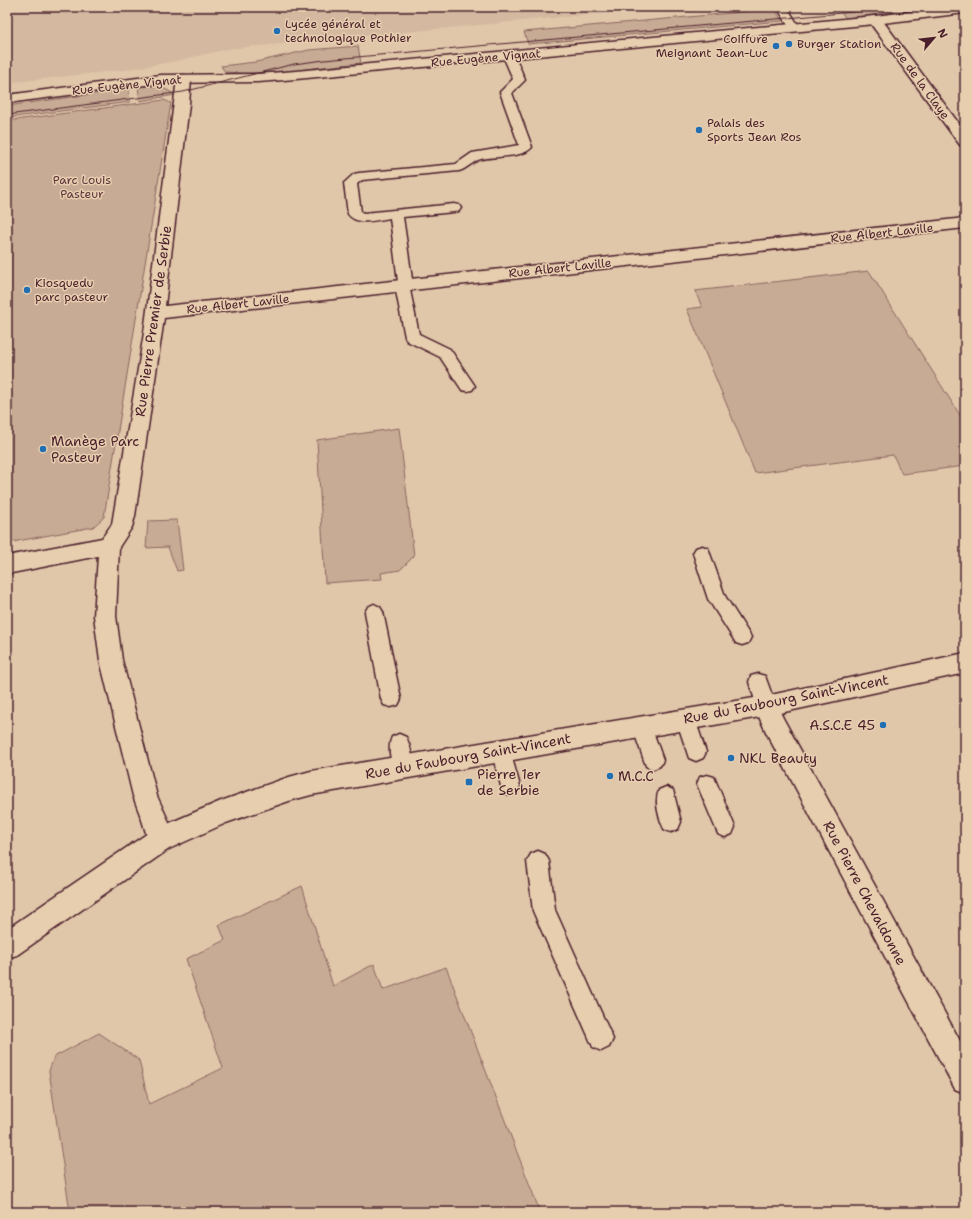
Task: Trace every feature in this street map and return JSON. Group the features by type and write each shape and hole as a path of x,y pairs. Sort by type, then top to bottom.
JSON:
{"street":[{"name":"Rue Eugène Vignat","path":"7,99 134,82 184,79 258,78 508,56 795,28 965,9"},
{"name":"Rue de la Claye","path":"875,20 965,142"},
{"name":"Rue Pierre Premier de Serbie","path":"109,545 122,527 125,516 156,313 184,79"},
{"name":"Rue Albert Laville","path":"156,313 965,223"},
{"path":"7,565 109,545 105,616 111,660 145,796 155,820 160,840"},
{"name":"Rue du Faubourg Saint-Vincent","path":"7,945 160,840 221,813 289,789 311,783 766,706 965,663"},
{"name":"Rue Pierre Chevaldonne","path":"766,706 782,740 965,1079"}],"lane":[{"path":"782,7 795,28"},
{"path":"454,208 363,218 355,214 350,183 359,177 459,167 476,156 519,150 526,146 506,92 519,80 508,56"},
{"path":"396,214 404,286 412,337 445,353 467,386"},
{"path":"702,553 717,599 742,637"},
{"path":"374,612 391,700"},
{"path":"758,682 766,706"},
{"path":"686,719 696,752"},
{"path":"642,726 653,760"},
{"path":"399,743 403,767"},
{"path":"501,750 510,786"},
{"path":"707,784 725,827"},
{"path":"666,797 671,822"},
{"path":"538,861 544,911 601,1039"}],"shaded area":[{"path":"7,7 670,7 228,49 177,61 124,70 7,83"}],"green space":[{"path":"939,7 846,18 837,8"},
{"path":"775,9 782,21 528,44 524,32"},
{"path":"358,46 361,63 258,73 225,72 221,66 256,62 309,50"},
{"path":"150,86 164,89 175,95 140,101 138,87"},
{"path":"129,89 130,102 7,118 7,106"},
{"name":"Parc Louis Pasteur","path":"164,100 171,103 104,517 93,527 7,543 7,121"},
{"path":"869,271 965,423 965,466 902,474 893,455 755,473 687,309 702,307 695,291"},
{"path":"399,428 414,556 400,570 381,573 382,579 325,583 317,440"},
{"path":"177,520 183,570 177,571 168,547 146,548 148,521"},
{"path":"302,886 333,986 374,964 383,990 446,967 540,1212 70,1212 49,1071 54,1057 99,1033 139,1060 149,1104 223,1068 186,959 225,940 219,925"}],"tram line":[{"path":"7,115 183,92 294,64 324,60 908,7"}],"place":[{"name":"Lycée général et technologique Pothier","path":"277,31"},
{"name":"Burger Station","path":"789,44"},
{"name":"Coiffure Meignant Jean-Luc","path":"776,46"},
{"name":"Palais des Sports Jean Ros","path":"699,130"},
{"name":"Kiosquedu parc pasteur","path":"27,290"},
{"name":"Manège Parc Pasteur","path":"43,449"},
{"name":"A.S.C.E 45","path":"883,725"},
{"name":"NKL Beauty","path":"731,758"},
{"name":"M.C.C","path":"610,776"},
{"name":"Pierre 1er de Serbie","path":"469,782"}]}
